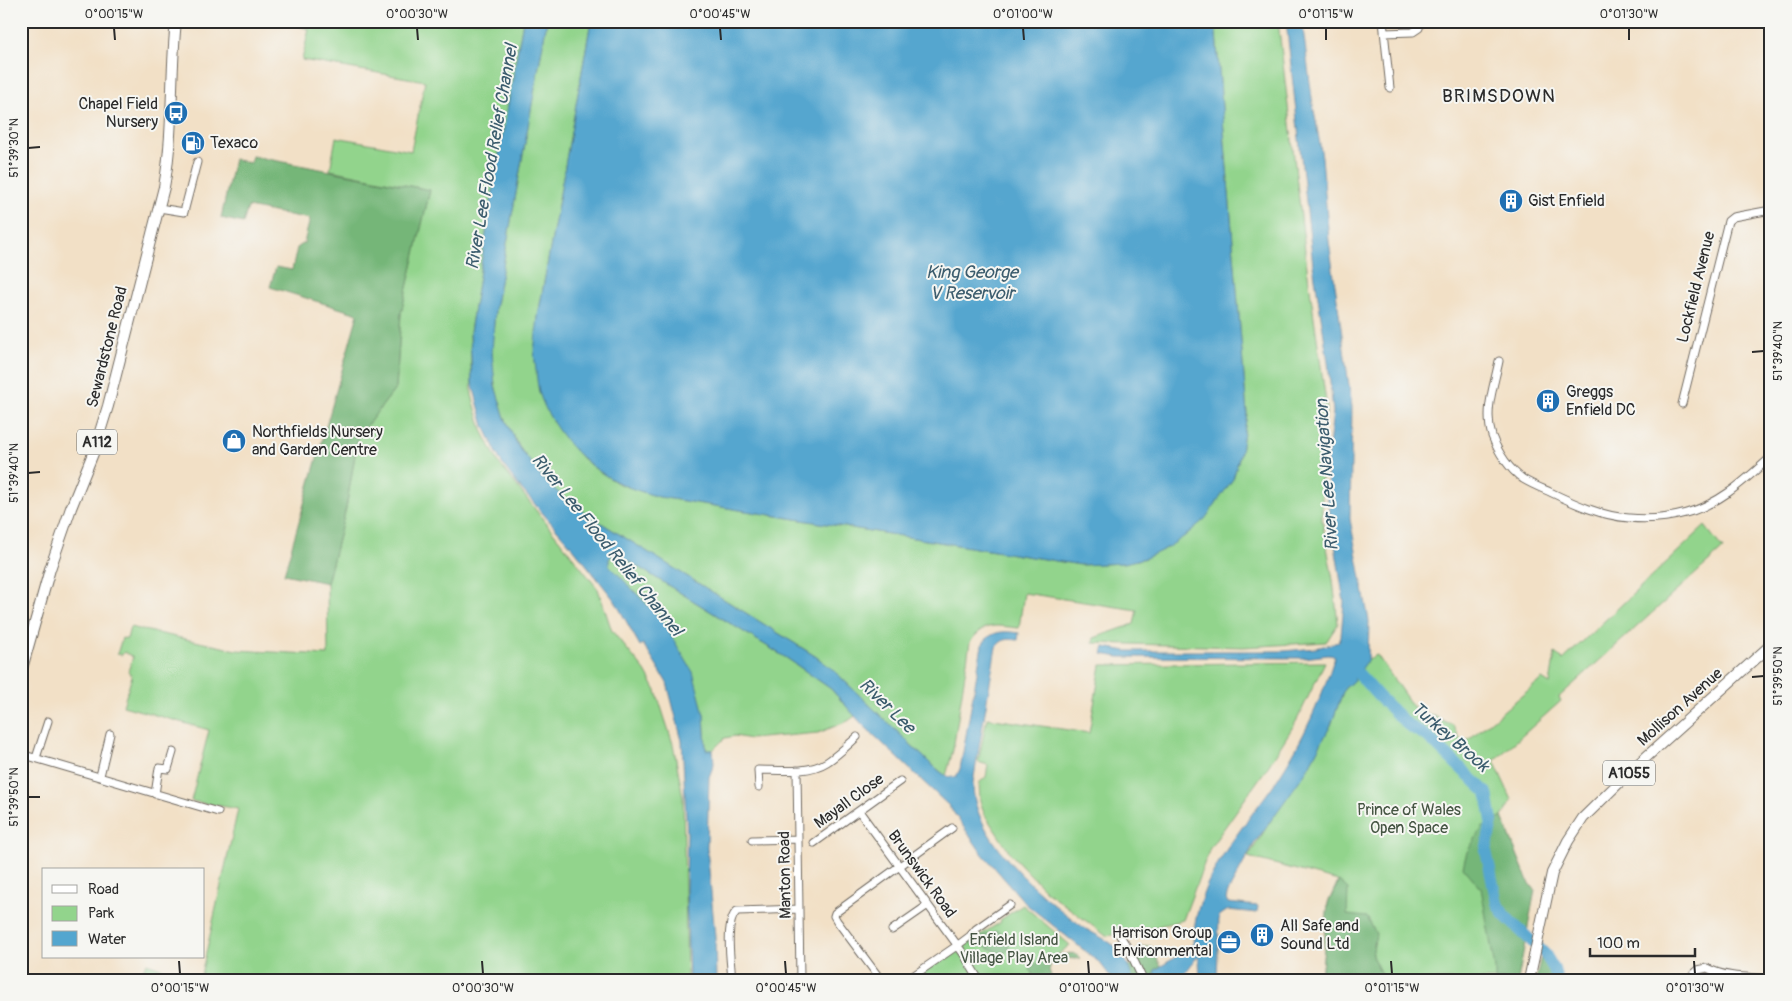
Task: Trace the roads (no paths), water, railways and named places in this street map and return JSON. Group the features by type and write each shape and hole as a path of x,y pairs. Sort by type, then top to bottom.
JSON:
{"main road":[{"name":"Sewardstone Road","path":"21,672 33,646 52,561 94,451 108,406 159,208 168,164 176,21"},
{"name":"Mollison Avenue","path":"1529,980 1552,873 1583,818 1634,768 1771,645"}],"street":[{"path":"1383,21 1390,88"},
{"path":"1384,33 1413,32 1419,28 1420,21"},
{"path":"159,208 184,212 197,162"},
{"name":"Lockfield Avenue","path":"1682,404 1728,221 1733,217 1771,210"},
{"path":"1499,361 1489,413 1492,436 1499,452 1523,479 1582,507 1603,514 1629,518 1651,519 1686,513 1727,494 1771,457"},
{"path":"36,758 42,734 48,720"},
{"path":"100,776 110,734"},
{"path":"758,787 758,770 797,770 817,767 828,762 858,737"},
{"path":"155,794 160,768 168,769 173,752"},
{"path":"21,754 218,812"},
{"name":"Manton Road","path":"797,770 800,980"},
{"name":"Mayall Close","path":"814,843 900,781"},
{"name":"Brunswick Road","path":"859,811 958,945 979,980"},
{"path":"881,980 834,916 835,913 952,828"},
{"path":"752,840 798,839"},
{"path":"892,930 928,905"},
{"path":"908,980 1010,905"},
{"path":"732,980 730,923 734,913 737,911 799,909"},
{"path":"1119,934 1143,980"},
{"path":"1687,980 1698,970 1707,968 1730,976 1771,979"}],"water":[{"name":"River Lee Flood Relief Channel","path":"523,21 547,21 495,310 492,352 495,386 505,418 518,446 545,481 574,506 815,656 831,668 931,764 949,777 956,777 960,769 982,645 994,634 1003,632 1019,633 1018,640 1006,640 996,647 973,783 976,804 984,826 1013,866 1050,902 1086,929 1118,949 1125,959 1133,980 1113,980 1100,963 1026,904 981,852 949,806 862,724 831,689 788,659 617,554 612,555 609,559 609,565 661,619 693,672 704,714 706,750 713,750 714,764 709,777 707,848 715,936 716,980 689,980 686,890 687,834 682,741 667,683 643,644 640,646 615,601 501,462 484,426 472,382 470,332"},
{"name":"King George V Reservoir","path":"591,21 1215,21 1247,414 1241,451 1233,479 1205,519 1167,548 1146,558 1124,563 1081,565 659,497 624,485 593,467 581,457 560,433 544,406 539,392 535,356 538,316"},
{"path":"1286,21 1302,21 1322,157 1329,241 1352,407 1350,519 1369,621 1368,660 1353,681 1344,689 1331,725 1307,770 1254,844 1228,892 1226,899 1228,903 1258,906 1257,913 1228,910 1219,916 1217,980 1200,980 1199,958 1197,957 1180,980 1153,980 1155,970 1193,946 1195,921 1211,876 1236,836 1279,777 1304,734 1318,703 1335,656 1304,658 1119,657 1102,654 1104,647 1127,651 1284,651 1316,648 1339,642 1341,636 1344,602 1328,501 1327,463 1333,412 1328,362 1313,265"}],"waterway":[{"name":"Turkey Brook","path":"1349,663 1379,697 1408,725 1429,738 1487,793 1492,821 1486,851 1497,903 1504,915 1545,954 1554,969 1557,980"}],"place":[{"name":"Chapel Field Nursery","path":"176,113"},
{"name":"Texaco","path":"193,143"},
{"name":"Gist Enfield","path":"1511,201"},
{"name":"Greggs Enfield DC","path":"1548,401"},
{"name":"Northfields Nursery and Garden Centre","path":"234,441"},
{"name":"All Safe and Sound Ltd","path":"1262,935"},
{"name":"Harrison Group Environmental","path":"1229,942"}],"district":[{"name":"BRIMSDOWN","path":"1499,96"}],"water label":[{"name":"River Lee Navigation","path":"1327,475"},
{"name":"River Lee","path":"887,706"}],"park label":[{"name":"Prince of Wales Open Space","path":"1409,819"},
{"name":"Enfield Island Village Play Area","path":"1014,949"}]}
